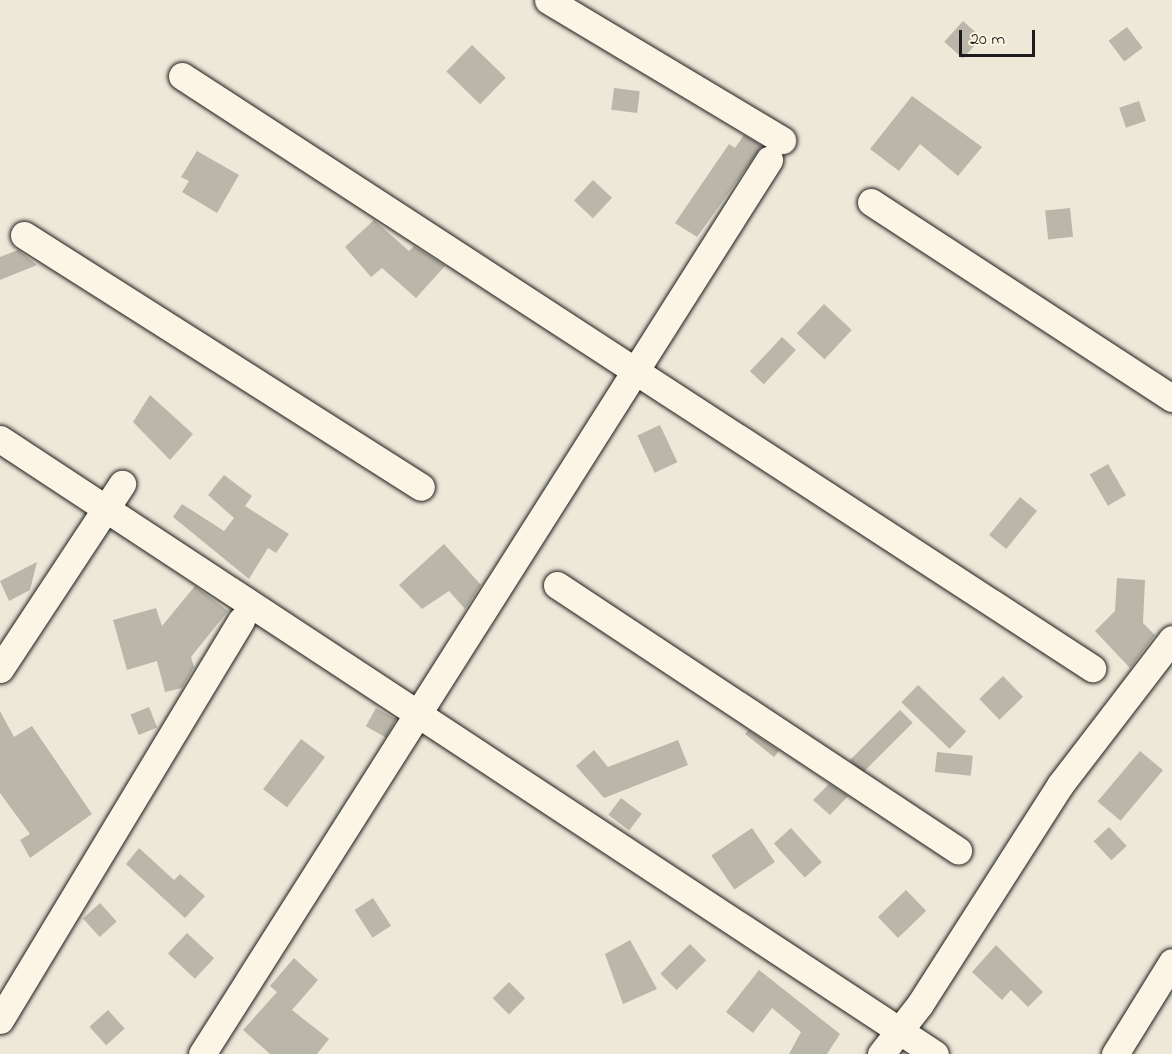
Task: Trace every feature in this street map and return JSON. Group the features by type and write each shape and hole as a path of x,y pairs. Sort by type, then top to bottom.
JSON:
{"street":[{"path":"202,1054 776,150 548,0"},
{"path":"182,76 1092,668"},
{"path":"871,202 1172,398"},
{"path":"24,235 421,487"},
{"path":"0,439 896,1031 935,1054"},
{"path":"0,669 122,484"},
{"path":"557,585 958,850"},
{"path":"2,1018 241,620"},
{"path":"881,1054 896,1031 920,1004 1060,785 1172,639"},
{"path":"1115,1054 1172,962"}],"building":[{"path":"963,21 982,38 963,59 944,42"},
{"path":"1127,27 1143,48 1124,62 1109,41"},
{"path":"472,45 506,78 480,104 446,72"},
{"path":"614,88 640,91 637,113 611,110"},
{"path":"912,96 982,147 958,176 920,144 899,171 870,149"},
{"path":"1139,101 1146,121 1126,128 1119,108"},
{"path":"744,135 762,146 697,237 675,223 729,144 735,148"},
{"path":"197,151 239,175 217,213 182,192 189,181 181,177"},
{"path":"593,180 612,198 593,218 574,200"},
{"path":"1070,208 1073,237 1048,239 1045,211"},
{"path":"374,220 409,251 414,246 445,266 416,298 382,268 371,277 345,247"},
{"path":"18,250 37,265 0,280 0,257"},
{"path":"824,304 852,330 825,359 797,333"},
{"path":"782,337 796,350 764,384 750,371"},
{"path":"150,395 193,434 170,460 133,422"},
{"path":"660,425 677,462 655,473 637,436"},
{"path":"1108,464 1126,495 1108,506 1090,474"},
{"path":"224,475 252,496 245,506 289,534 276,553 268,548 249,579 173,517 182,504 224,531 234,518 208,495"},
{"path":"1020,497 1037,511 1006,549 989,535"},
{"path":"444,544 481,585 465,609 449,591 422,609 399,585"},
{"path":"37,562 30,590 9,601 0,581"},
{"path":"1117,578 1145,580 1143,623 1155,635 1130,668 1095,631 1115,611"},
{"path":"195,586 228,611 191,657 194,667 182,688 165,692 157,661 127,670 113,620 156,608 162,626"},
{"path":"1003,676 1023,697 999,720 979,699"},
{"path":"918,685 966,732 950,749 901,702"},
{"path":"149,707 157,727 139,735 130,714"},
{"path":"376,708 396,719 386,738 366,726"},
{"path":"900,710 913,723 863,773 850,760"},
{"path":"0,711 14,737 32,726 92,814 30,858 20,840 30,834 0,793"},
{"path":"748,730 779,751 774,757 745,734"},
{"path":"301,739 325,757 287,807 263,789"},
{"path":"678,740 688,765 604,798 576,766 594,750 608,767"},
{"path":"1140,751 1163,770 1121,821 1098,802"},
{"path":"937,752 973,756 971,776 935,772"},
{"path":"829,784 848,796 830,815 813,800"},
{"path":"621,798 642,814 629,830 608,815"},
{"path":"1109,827 1127,846 1111,860 1094,841"},
{"path":"752,828 775,862 734,889 711,855"},
{"path":"791,828 822,862 805,878 774,843"},
{"path":"139,848 174,880 180,874 205,896 185,918 126,864"},
{"path":"906,890 926,911 898,938 878,917"},
{"path":"373,898 391,926 373,938 355,910"},
{"path":"100,903 117,922 100,937 83,918"},
{"path":"187,933 214,958 195,979 168,953"},
{"path":"630,940 657,989 623,1004 605,954"},
{"path":"690,944 706,960 677,990 660,974"},
{"path":"996,945 1043,992 1028,1007 1011,990 1002,1000 972,972"},
{"path":"294,958 318,980 292,1010 329,1039 317,1054 270,1054 243,1030 277,992 270,986"},
{"path":"759,970 840,1034 827,1054 789,1054 801,1032 772,1008 753,1033 726,1012"},
{"path":"509,982 525,998 509,1015 493,998"},
{"path":"108,1010 125,1029 106,1045 89,1027"}]}
